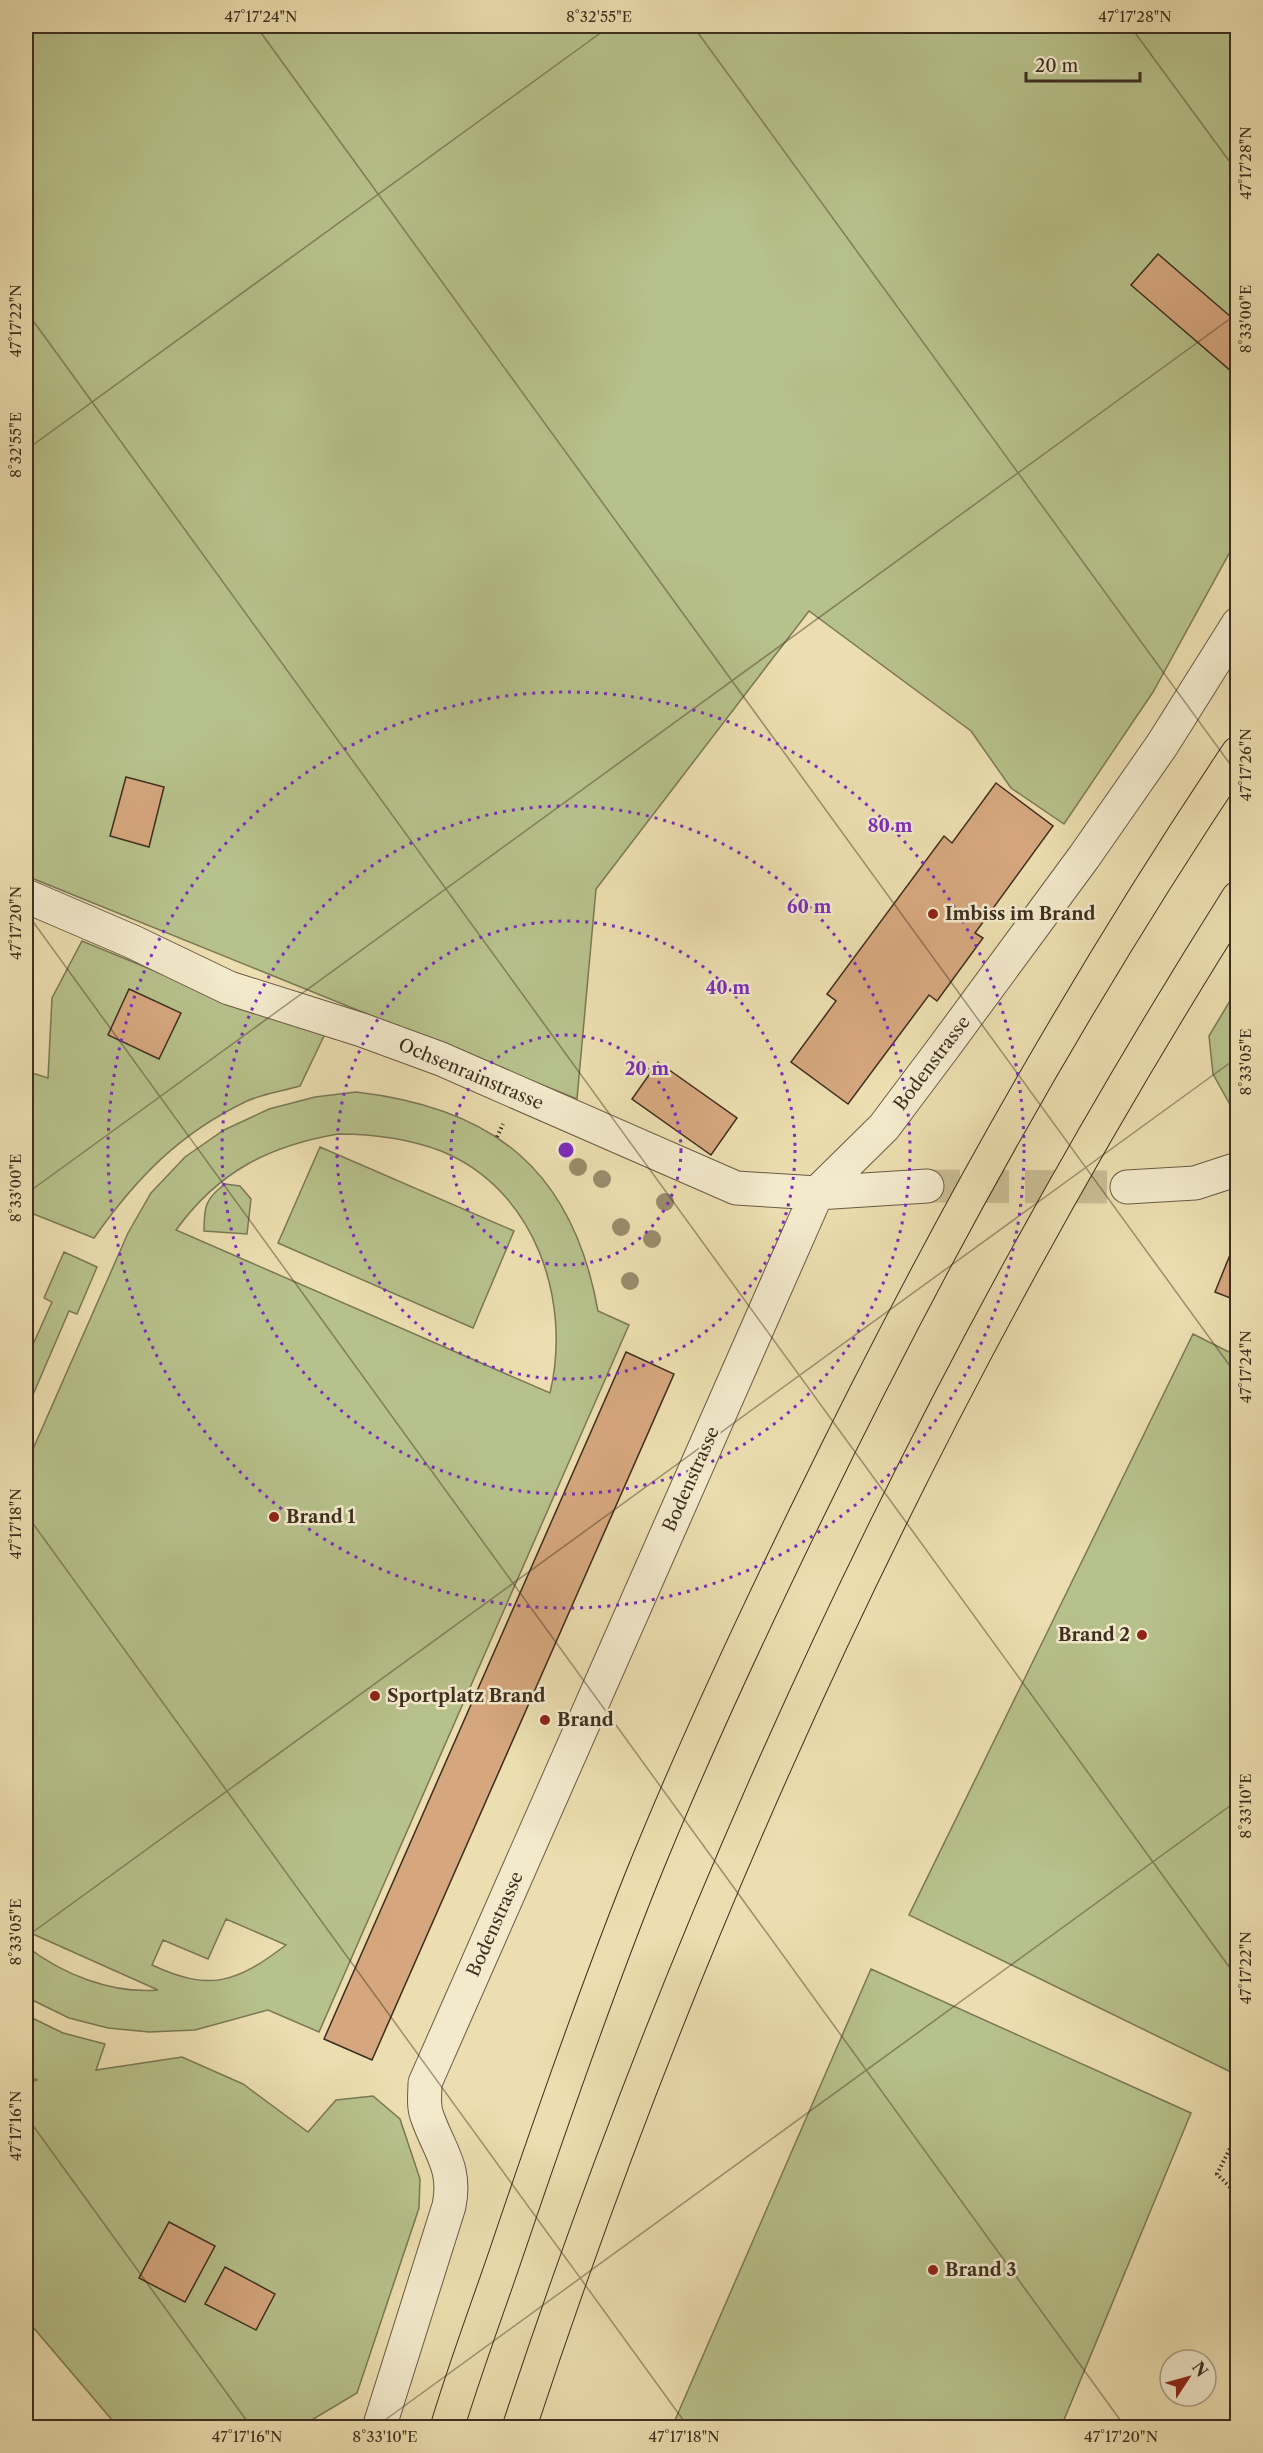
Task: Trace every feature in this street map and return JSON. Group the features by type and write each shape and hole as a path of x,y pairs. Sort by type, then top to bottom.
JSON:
{"highway":[{"path":"447,2427 545,2139 610,1962 685,1776 754,1622 852,1419 958,1217 1081,1003 1238,753"},
{"path":"519,2427 579,2251 689,1963 771,1770 856,1588 949,1401 1015,1277 1101,1125 1238,898"}],"street":[{"name":"Bodenstrasse","path":"379,2427 449,2206 453,2186 450,2166 426,2114 425,2083 817,1192 884,1127 958,1028 1162,745 1238,624"},
{"name":"Ochsenrainstrasse","path":"26,896 131,941 229,988 362,1030 441,1059 736,1188 817,1192 927,1186"},
{"path":"1127,1187 1196,1183 1238,1169"}],"path":[{"path":"1238,2133 1217,2174 1238,2195"}],"green space":[{"path":"26,26 1237,26 1237,539 1153,692 1064,824 1011,788 971,731 809,611 596,889 577,1099 29,877 26,881"},
{"path":"82,941 206,992 325,1034 300,1086 247,1101 201,1127 180,1142 144,1176 94,1238 26,1211 26,1071 48,1078 52,998"},
{"path":"1237,989 1237,1117 1213,1074 1209,1036"},
{"path":"356,1092 405,1100 449,1113 487,1131 520,1155 547,1184 569,1220 586,1262 598,1311 629,1325 319,2032 268,2010 195,2030 149,2032 108,2028 69,2018 26,1997 26,1946 55,1965 88,1980 123,1989 158,1990 26,1931 26,1465 128,1233 151,1193 185,1157 224,1130 269,1109 315,1097","holes":["338,1134 390,1138 441,1151 474,1168 501,1192 523,1220 539,1251 550,1286 555,1321 555,1357 550,1393 176,1230 209,1192 246,1165 289,1146","226,1919 286,1945 252,1968 222,1979 207,1981 190,1979 152,1965 163,1940 208,1959"]},
{"path":"320,1147 514,1231 473,1328 278,1243"},
{"path":"225,1184 240,1186 251,1199 247,1234 204,1231 207,1204 213,1194"},
{"path":"64,1252 97,1267 77,1314 69,1311 26,1411 26,1360 52,1302 44,1298"},
{"name":"Brand 2","path":"1193,1334 1237,1356 1237,2075 909,1915"},
{"name":"Brand 3","path":"871,1969 1191,2113 1061,2427 672,2427"},
{"path":"26,2015 63,2033 105,2044 96,2070 182,2057 243,2084 308,2132 336,2100 373,2096 400,2119 420,2179 419,2208 357,2393 300,2427 118,2427 26,2319 26,2084 37,2080 26,2075"},
{"path":"1237,2152 1237,2185 1231,2179 1230,2168"}],"building":[{"path":"1158,254 1238,323 1238,377 1131,285"},
{"path":"126,777 164,787 149,847 110,836"},
{"path":"996,783 1053,826 975,933 983,938 937,1001 929,995 848,1104 791,1062 836,1001 827,994 944,836 952,843"},
{"path":"129,989 181,1013 159,1059 108,1035"},
{"path":"658,1062 737,1118 711,1155 632,1099"},
{"path":"1238,1235 1238,1301 1215,1292"},
{"path":"626,1352 674,1374 372,2060 324,2039"},
{"path":"169,2222 215,2246 185,2302 139,2278"},
{"path":"225,2267 275,2294 256,2330 205,2304"}],"tunnel":[{"path":"927,1186 1127,1187"}],"place":[{"name":"Imbiss im Brand","path":"933,914"},
{"name":"Brand 1","path":"274,1517"},
{"name":"Brand 2","path":"1142,1635"},
{"name":"Sportplatz Brand","path":"375,1696"},
{"name":"Brand","path":"545,1720"},
{"name":"Brand 3","path":"933,2270"}]}
